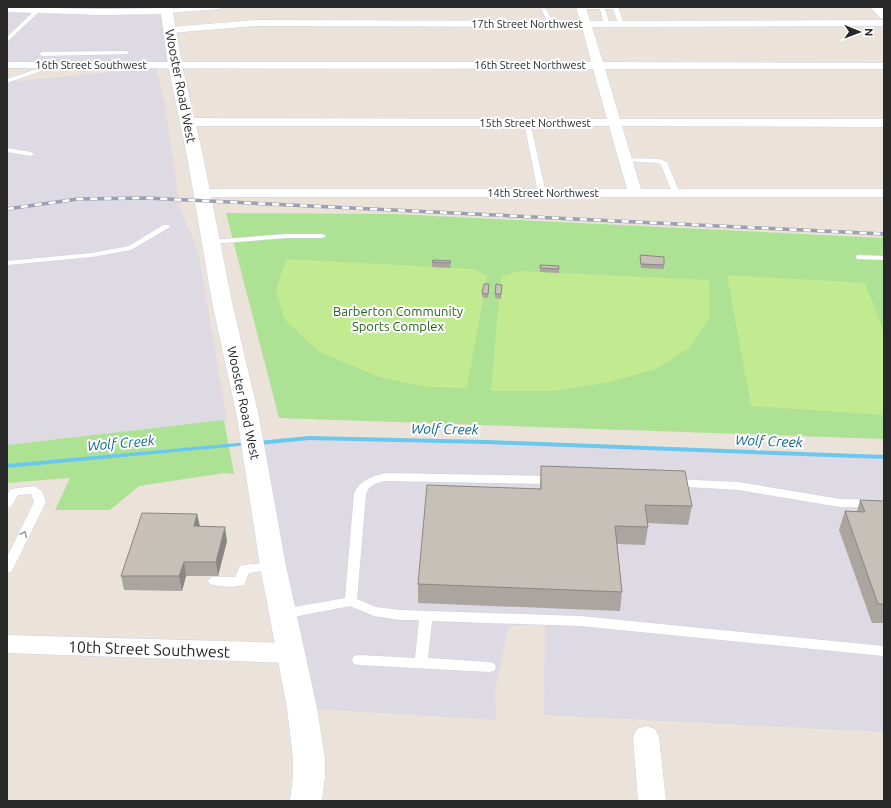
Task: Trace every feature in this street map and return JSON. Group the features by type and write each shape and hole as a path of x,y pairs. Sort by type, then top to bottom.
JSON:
{"main road":[{"name":"Wooster Road West","path":"166,9 175,65 202,193 222,302 248,416 273,566 302,708 309,758 309,776 306,801"}],"street":[{"path":"581,7 635,193"},
{"path":"875,7 884,16"},
{"path":"7,9 166,9"},
{"name":"17th Street Northwest","path":"170,30 257,23 884,23"},
{"name":"16th Street Southwest","path":"7,65 175,65"},
{"name":"16th Street Northwest","path":"175,65 884,66"},
{"name":"15th Street Northwest","path":"187,122 884,123"},
{"name":"14th Street Northwest","path":"202,193 884,194"},
{"name":"10th Street Southwest","path":"7,644 291,653"},
{"path":"646,738 652,801"}],"lane":[{"path":"166,9 218,7"},
{"path":"584,7 616,7 621,24"},
{"path":"602,7 607,24"},
{"path":"7,40 42,9"},
{"path":"543,9 551,24"},
{"path":"42,54 126,53"},
{"path":"68,65 77,54"},
{"path":"7,81 39,70 45,65"},
{"path":"527,122 542,193"},
{"path":"7,150 31,154"},
{"path":"626,160 659,161 664,164 676,193"},
{"path":"7,263 92,255 131,248 166,227"},
{"path":"211,242 288,236 322,236"},
{"path":"860,257 884,258"},
{"path":"351,600 360,494 363,485 372,480 385,477 566,480"},
{"path":"661,482 738,486 840,503 884,504"},
{"path":"7,504 15,492 34,490 38,494 40,502 7,569"},
{"path":"214,581 240,582 244,569 273,566"},
{"path":"283,614 351,600 374,611 400,615 580,621 884,651"},
{"path":"421,663 426,616"},
{"path":"359,660 489,667"}],"shaded area":[{"path":"7,9 166,11 175,65 7,65"},
{"path":"156,68 164,99 180,207 198,251 227,420 7,445 7,82"},
{"path":"309,438 884,457 884,732 544,715 545,624 509,626 495,691 496,720 302,708 253,444"}],"green space":[{"name":"Barberton Community Sports Complex","path":"226,213 395,214 884,238 884,439 279,418"},
{"path":"286,259 473,269 487,276 467,388 426,387 379,377 318,351 284,319 276,290"},
{"path":"521,271 709,280 710,317 690,347 656,369 610,382 550,391 491,391 501,276"},
{"path":"727,275 865,283 884,333 884,415 751,406"},
{"path":"224,420 234,474 225,473 139,486 110,510 55,510 70,478 7,483 7,445"}],"building":[{"path":"640,255 664,257 664,265 641,264"},
{"path":"433,260 451,261 450,263 432,262"},
{"path":"540,265 559,266 559,269 540,268"},
{"path":"484,284 489,284 488,294 482,293"},
{"path":"496,284 502,285 501,294 495,294"},
{"path":"541,466 685,471 692,506 645,505 648,527 615,526 622,592 418,584 427,485 541,489"},
{"path":"860,500 884,501 884,604 878,604 845,511 865,512"},
{"path":"142,513 197,514 194,526 225,527 216,562 184,562 179,576 121,576"}],"waterway":[{"name":"Wolf Creek","path":"258,443 309,438 486,442 884,457"},
{"name":"Wolf Creek","path":"7,466 248,444"}],"railway":[{"path":"7,209 78,199 146,198 884,234"}]}
